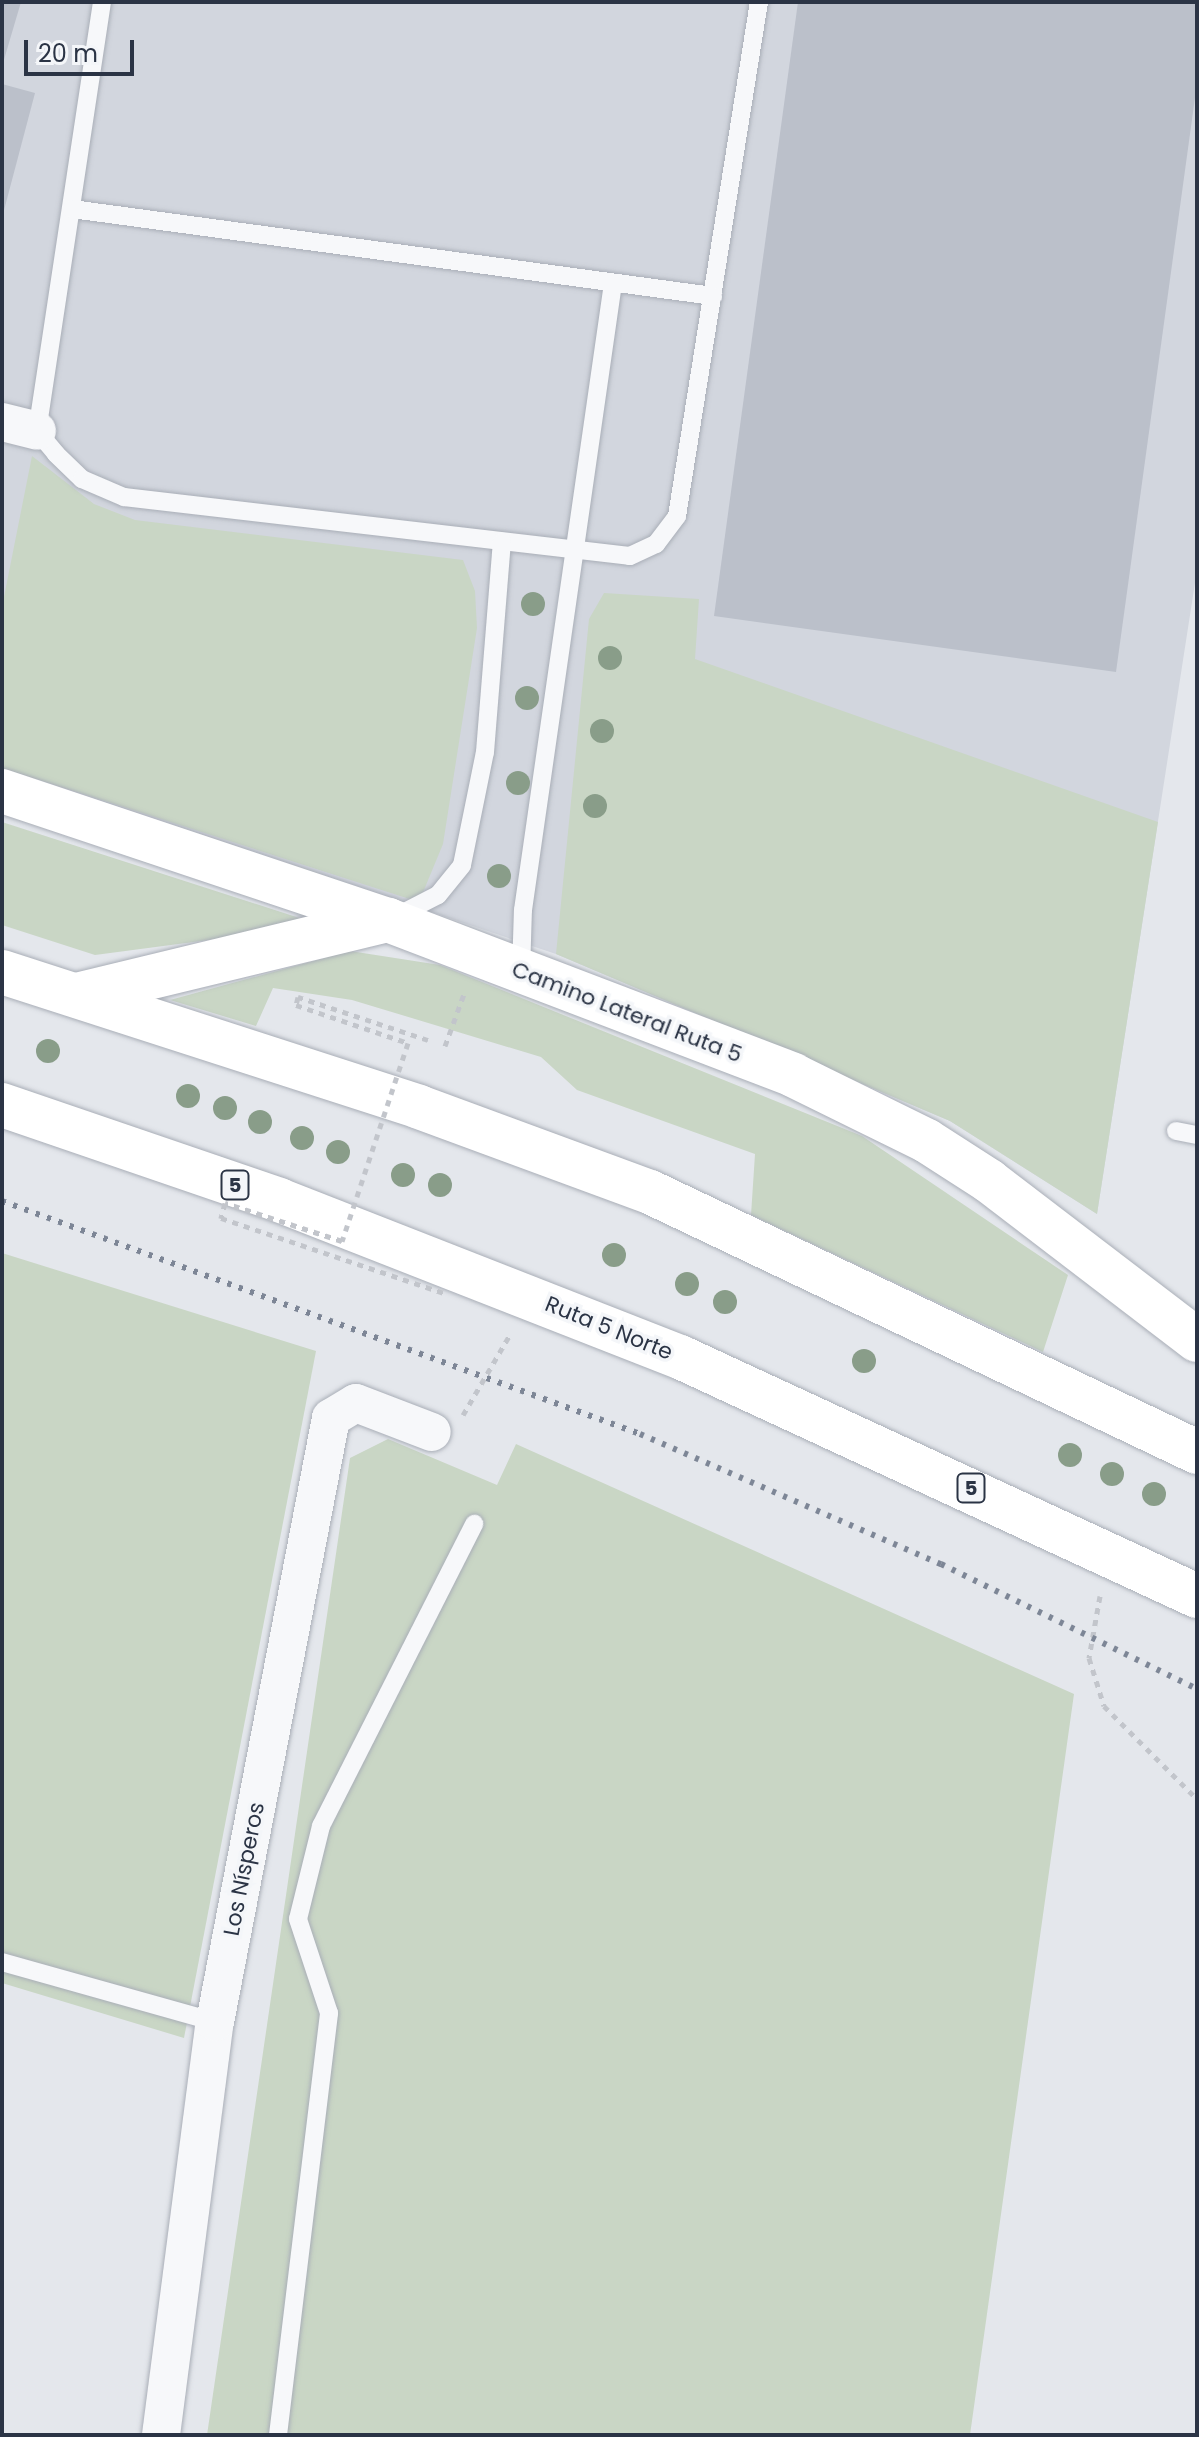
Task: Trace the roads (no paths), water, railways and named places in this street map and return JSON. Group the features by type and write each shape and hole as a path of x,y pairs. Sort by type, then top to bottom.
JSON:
{"main road":[{"name":"Camino Lateral Ruta 5","path":"2,791 388,920 793,1075 927,1141 1197,1340"},
{"path":"77,995 388,920"},
{"path":"2,972 650,1192 1197,1452"},
{"name":"Ruta 5 Norte","path":"2,1105 279,1200 680,1357 1197,1596"}],"street":[{"name":"Los Nísperos","path":"161,2435 215,2022 331,1418 356,1403 432,1432"}],"lane":[{"path":"102,2 72,209 19,426 82,479 124,497 630,556 656,544 677,516 759,2"},
{"path":"72,209 713,296"},
{"path":"521,972 523,910 613,283"},
{"path":"388,920 438,895 462,865 485,752 502,542"},
{"path":"1176,1131 1197,1135"},
{"path":"278,2435 329,2013 298,1919 321,1826 474,1524"},
{"path":"2,1962 215,2022"}],"railway":[{"path":"2,1201 640,1434 941,1564 1197,1689"}]}
